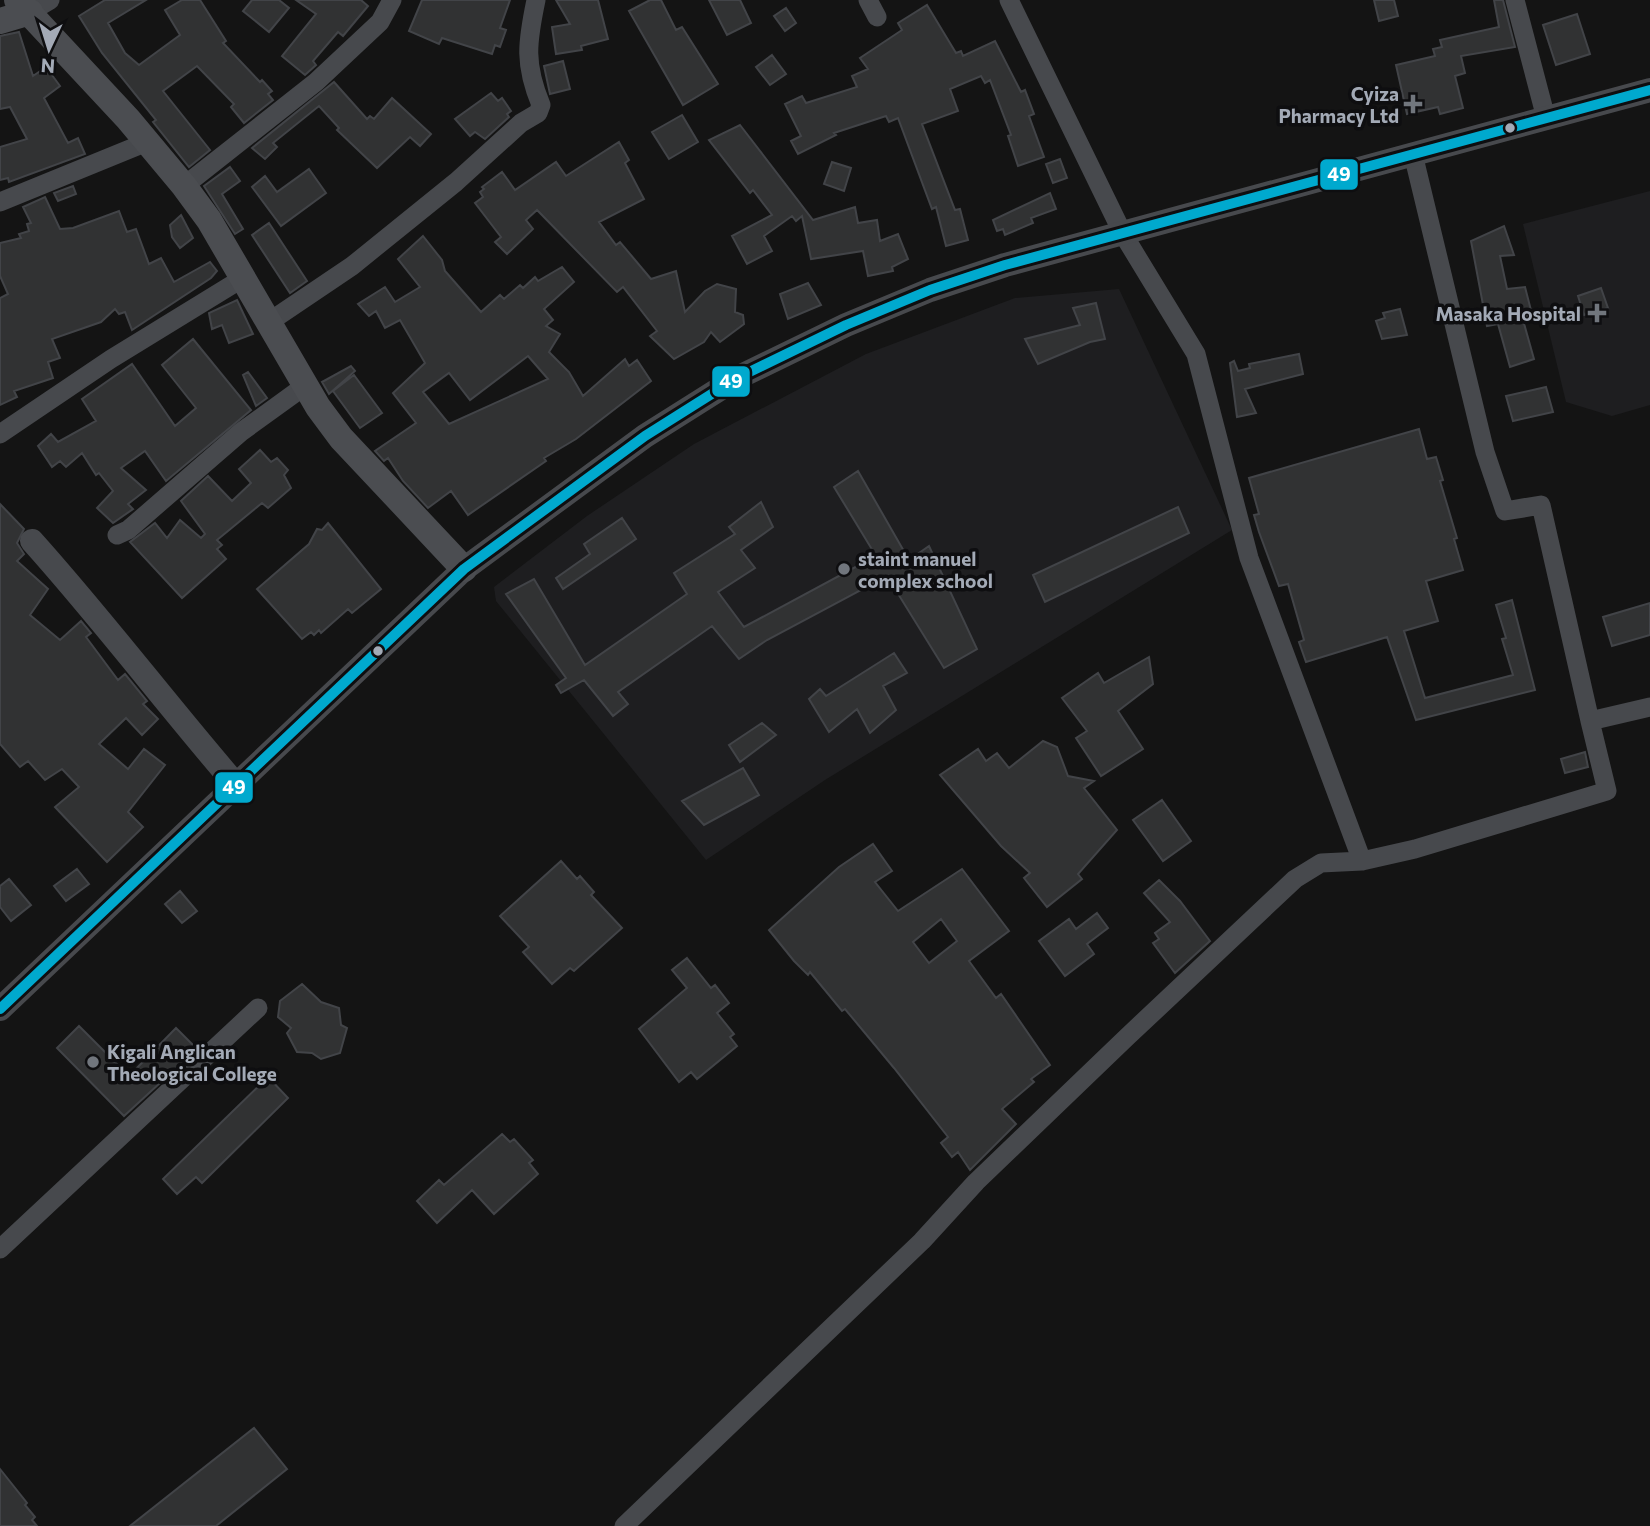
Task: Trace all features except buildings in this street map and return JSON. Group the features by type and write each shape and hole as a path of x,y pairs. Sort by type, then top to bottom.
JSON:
{"main road":[{"path":"0,21 32,4 184,186 209,220 306,385 341,438 464,569"}],"street":[{"path":"184,186 316,82 380,22 392,0"},
{"path":"269,322 352,266 456,182 521,123 538,113 541,105 533,90 527,60 536,0"},
{"path":"1009,0 1123,234 1196,354 1249,558 1362,861"},
{"path":"1515,0 1546,118"},
{"path":"0,1009 464,569 645,436 737,378 846,325 929,290 1005,265 1650,90"},
{"path":"0,202 146,142"},
{"path":"624,1526 922,1241 976,1182 1295,879 1321,863 1362,861 1415,849 1607,792 1541,505 1505,511 1485,452 1413,155"},
{"path":"0,434 111,359 243,278"},
{"path":"117,534 128,530 241,432 306,385"},
{"path":"32,541 95,611 147,681 237,786"},
{"path":"1590,721 1650,707"},
{"path":"0,1249 258,1008"}],"shaded area":[{"name":"Masaka Hospital","path":"1650,191 1650,405 1612,416 1566,402 1523,224"},
{"name":"staint manuel complex school","path":"1119,289 1232,530 825,780 706,860 496,601 494,587 587,516 694,444 866,354 1015,298"}],"transit line":[{"name":"49","path":"0,1009 464,569 645,436 737,378 846,325 930,290 1005,265 1650,90"}],"place":[{"name":"Cyiza Pharmacy Ltd","path":"1413,104"},
{"name":"Masaka Hospital","path":"1597,313"},
{"name":"staint manuel complex school","path":"844,569"},
{"name":"Kigali Anglican Theological College","path":"93,1062"}]}
